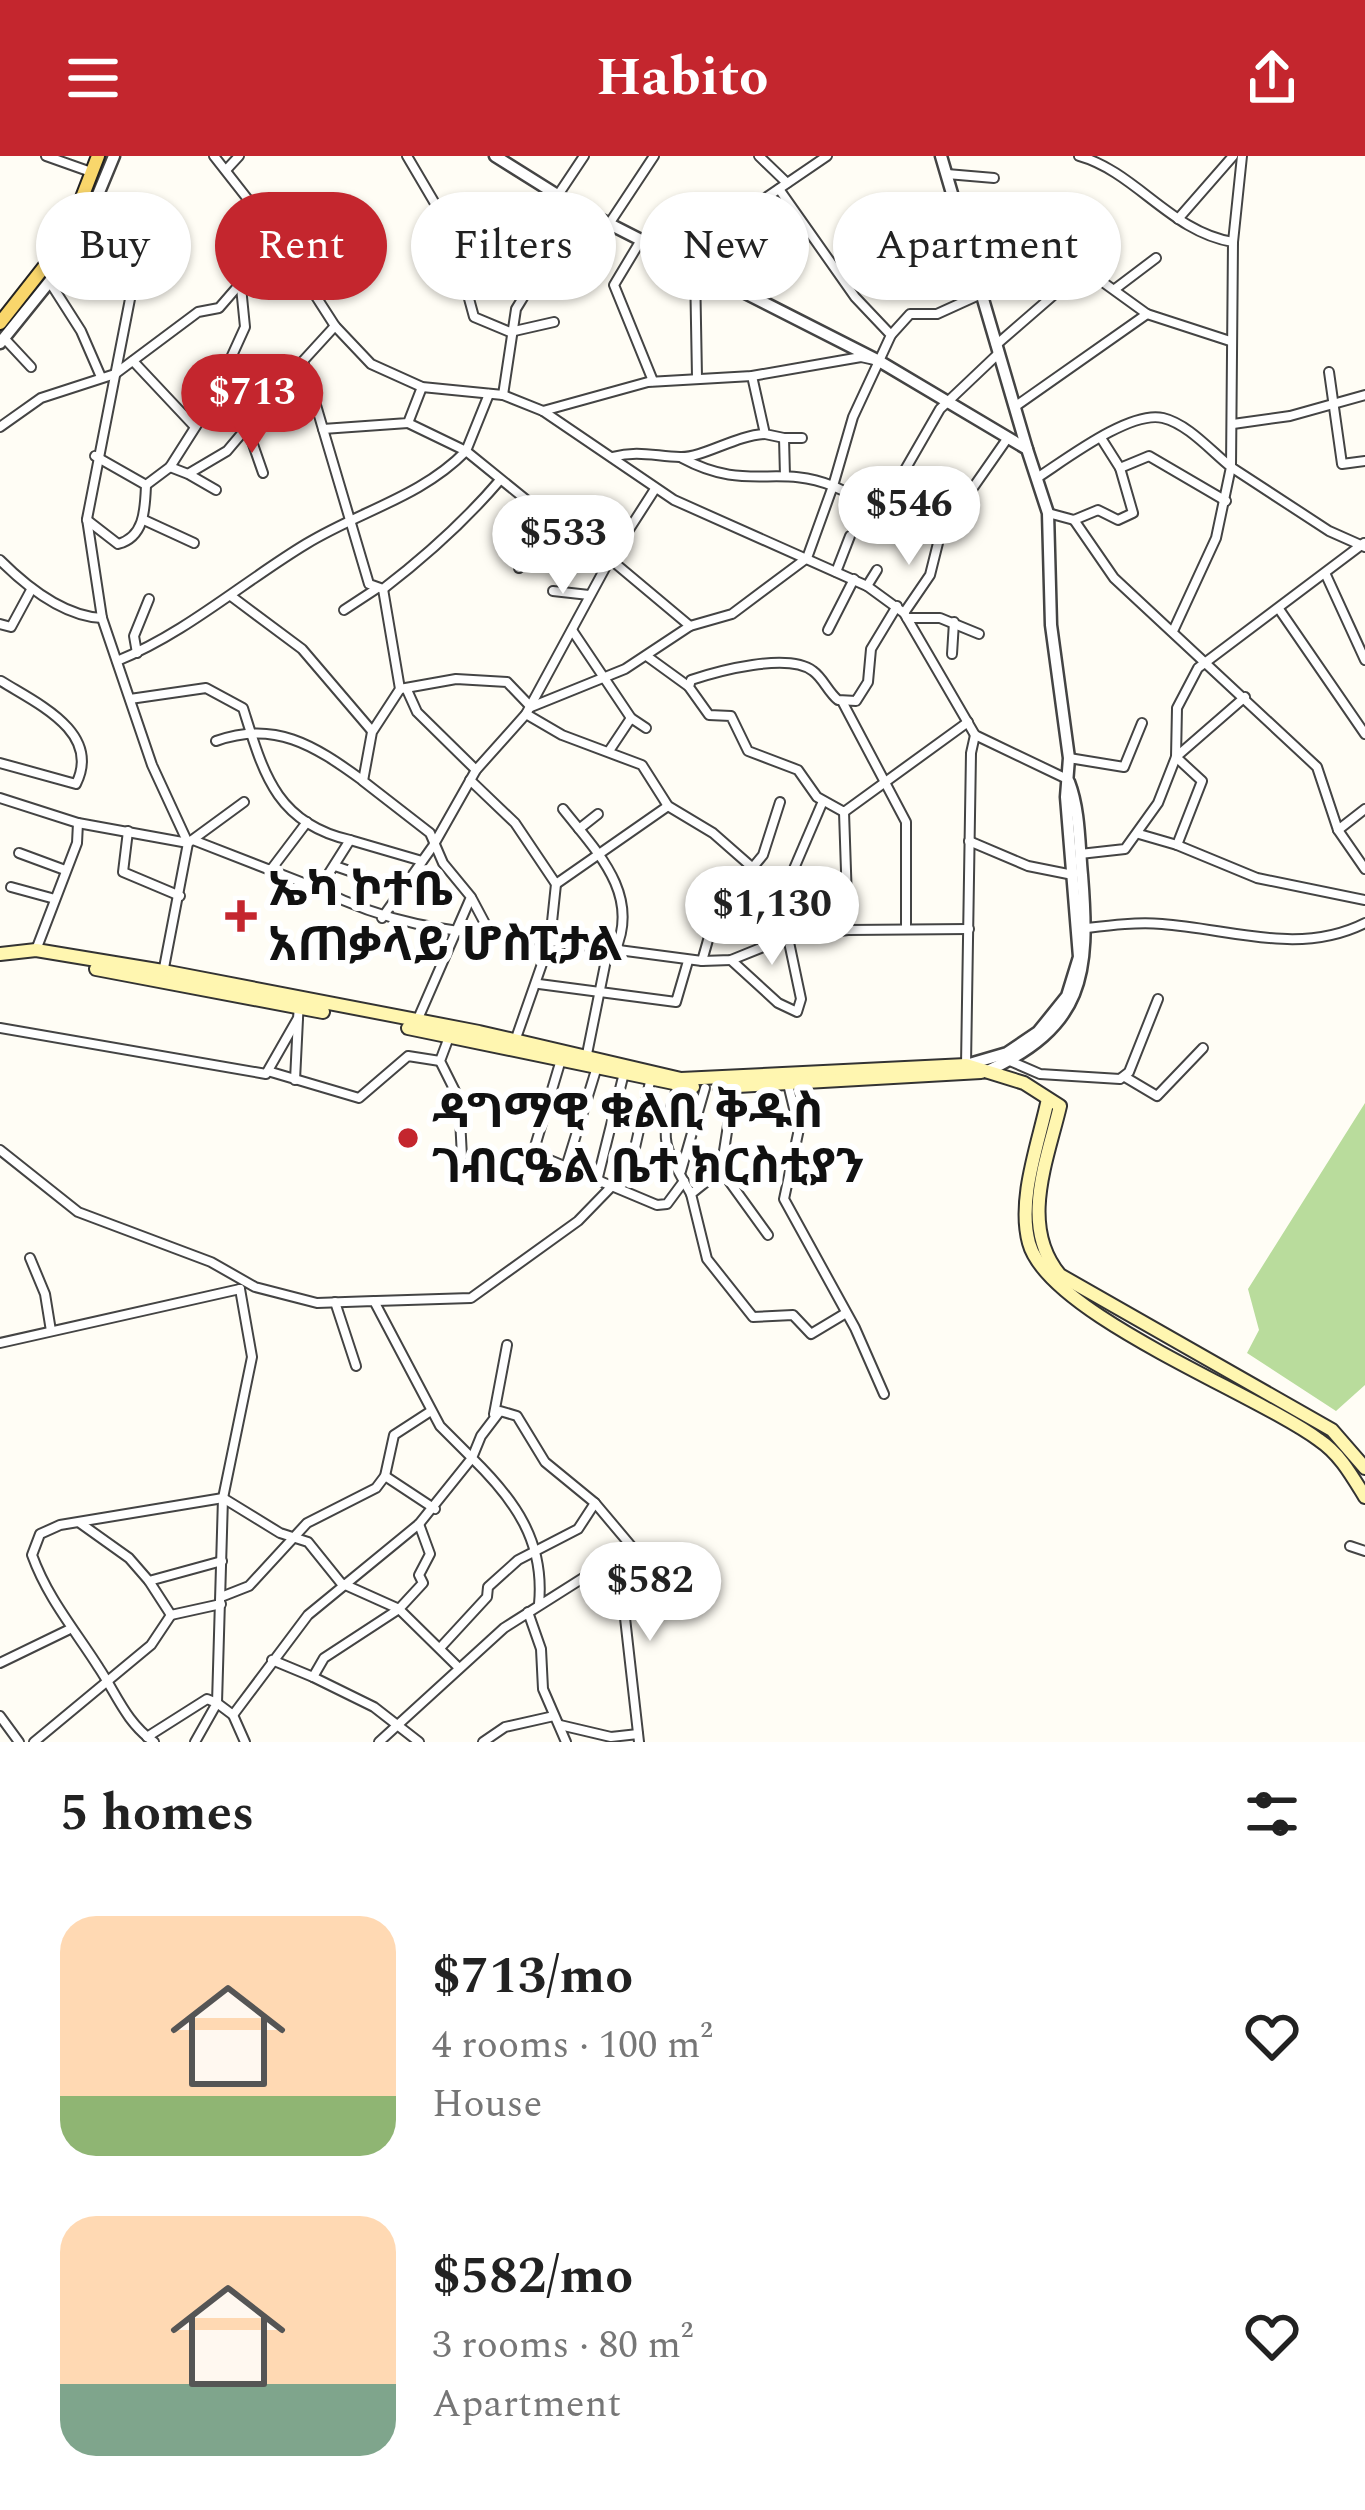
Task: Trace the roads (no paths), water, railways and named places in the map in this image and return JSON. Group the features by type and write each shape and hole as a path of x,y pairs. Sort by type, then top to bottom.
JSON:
{"main road":[{"path":"0,323 57,253 82,206 98,156"},
{"path":"0,954 36,950 560,1063 705,1088 985,1072"},
{"path":"0,964 37,958 162,976"},
{"path":"299,1008 417,1022 514,1042 650,1082 966,1065 1024,1083 1054,1102"},
{"path":"1054,1102 1037,1207 1040,1238 1052,1264 1095,1298 1332,1430 1365,1468"},
{"path":"1054,1102 1026,1204 1028,1241 1042,1272 1066,1294 1321,1441 1365,1496"}],"street":[{"path":"46,156 92,172"},
{"path":"102,192 114,156"},
{"path":"214,156 243,192"},
{"path":"226,169 239,156"},
{"path":"407,156 450,229 474,317 510,332 554,322"},
{"path":"496,156 552,192"},
{"path":"561,192 584,156"},
{"path":"616,213 654,156"},
{"path":"759,156 855,297 891,335"},
{"path":"774,192 827,156"},
{"path":"941,156 952,192"},
{"path":"1078,156 1111,168 1178,219 1233,242"},
{"path":"1178,219 1233,156"},
{"path":"1174,629 1216,538 1231,467 1233,242 1242,156"},
{"path":"947,174 994,178"},
{"path":"640,242 628,266 614,278 652,381"},
{"path":"1121,284 1156,258"},
{"path":"1121,294 1147,314 1230,341"},
{"path":"31,367 2,341 37,300"},
{"path":"62,300 82,331 101,377"},
{"path":"127,300 87,519 102,618 152,764 191,842 162,976"},
{"path":"1,423 41,398 115,374 198,312 219,308 228,300"},
{"path":"87,519 122,545 144,520 146,485 170,467 245,327 243,300"},
{"path":"318,300 334,326 382,372 422,387 503,395 543,411 655,489 867,586 903,612 976,735 1068,779"},
{"path":"503,395 510,332 522,300"},
{"path":"696,300 697,377"},
{"path":"757,300 879,361 1027,449"},
{"path":"529,710 648,657 689,626 732,614 807,559 854,417 891,335 907,315 938,314 967,300"},
{"path":"976,735 969,841 966,1065 1007,1053 1053,1016 1074,980 1084,921 1073,875 1069,758 1055,685 1048,513 984,300"},
{"path":"883,508 947,403 1050,300"},
{"path":"1016,406 1147,314"},
{"path":"188,474 217,459 248,429 334,326"},
{"path":"543,411 652,381 752,376 861,357 879,361"},
{"path":"133,361 195,427"},
{"path":"303,361 363,574 380,589 404,689 417,712 476,770"},
{"path":"1330,372 1342,464 1365,460"},
{"path":"752,376 764,434"},
{"path":"408,423 422,387"},
{"path":"117,661 231,596 347,521 430,484 466,451 490,394"},
{"path":"1233,424 1365,395"},
{"path":"1037,478 1139,419 1162,418 1231,467 1363,545 1208,660 1177,708 1176,757"},
{"path":"323,429 408,423 466,451 610,559 689,626"},
{"path":"248,429 263,473"},
{"path":"682,458 733,438 764,434 802,438"},
{"path":"784,438 785,476"},
{"path":"1048,513 1074,520 1097,510 1118,520 1133,513 1120,468 1101,438"},
{"path":"843,703 856,701 865,688 871,649 930,575 940,535 1007,439"},
{"path":"610,458 645,451 682,458 732,479 785,476 833,486 940,535"},
{"path":"95,456 146,485"},
{"path":"1120,468 1149,456 1226,501"},
{"path":"170,467 216,490"},
{"path":"344,610 380,589 466,520 500,480"},
{"path":"382,918 433,846 476,770 529,710 589,595 655,489"},
{"path":"519,568 539,510"},
{"path":"144,520 194,543"},
{"path":"1074,520 1114,578 1208,660 1317,767 1338,830 1365,869"},
{"path":"836,572 850,536"},
{"path":"0,560 32,590 83,617 102,618"},
{"path":"867,586 877,570"},
{"path":"1327,574 1365,661"},
{"path":"828,630 854,579"},
{"path":"0,624 11,627 32,590"},
{"path":"554,591 589,595"},
{"path":"231,596 302,649 372,732"},
{"path":"137,653 136,629 149,599"},
{"path":"1279,609 1364,730"},
{"path":"903,612 955,622 979,634"},
{"path":"952,654 955,622"},
{"path":"571,629 631,718 646,728"},
{"path":"648,657 689,687 709,715 731,716 748,751 798,770 823,801 844,812"},
{"path":"689,687 691,680 730,668 807,668 843,703 906,822 906,928"},
{"path":"363,781 372,732 404,689 455,679 507,682 529,710 562,735 650,771 668,806 754,865 781,899 801,999 797,1012 778,1003 731,960"},
{"path":"0,691 1,681 62,719 76,736 81,774 76,784 0,763"},
{"path":"130,699 206,688 243,708 264,779 308,822 422,861"},
{"path":"1080,854 1118,852 1139,834 1176,757 1244,697"},
{"path":"609,751 631,718"},
{"path":"844,812 968,722"},
{"path":"1069,758 1124,766 1142,723"},
{"path":"216,741 250,728 298,742 363,781 418,821 489,931"},
{"path":"1176,757 1202,778 1177,845"},
{"path":"985,1072 1043,1038 1076,998 1084,921 1068,779"},
{"path":"470,780 515,824 556,884 550,941 514,1042"},
{"path":"0,798 78,823 191,842 319,889 382,918 456,931 489,931 702,961 731,960 788,937 848,929 969,929"},
{"path":"781,899 823,801"},
{"path":"191,842 244,802"},
{"path":"702,961 716,913 768,843 780,802"},
{"path":"556,884 668,806"},
{"path":"563,809 598,852 625,915 601,994 591,1065 567,1164"},
{"path":"1338,830 1365,809"},
{"path":"844,812 848,929"},
{"path":"579,829 598,814"},
{"path":"270,871 308,822"},
{"path":"36,950 77,843 78,823"},
{"path":"128,831 123,872 180,896"},
{"path":"1139,834 1256,878 1365,900"},
{"path":"319,889 350,840"},
{"path":"969,841 1028,866 1073,875"},
{"path":"20,853 64,870"},
{"path":"335,866 402,889"},
{"path":"11,886 55,899"},
{"path":"417,1022 471,897"},
{"path":"1084,921 1162,924 1290,942 1327,937 1365,923"},
{"path":"538,984 676,1002 688,961"},
{"path":"1125,1077 1158,999"},
{"path":"270,1072 299,1008"},
{"path":"295,1080 302,1030 299,1008"},
{"path":"0,1028 270,1072 359,1098 408,1056 440,1061"},
{"path":"449,1036 440,1061 459,1099 462,1157"},
{"path":"1010,1060 1040,1074 1125,1077 1157,1096 1203,1048"},
{"path":"560,1063 531,1148 536,1155 662,1205 683,1176 705,1088"},
{"path":"598,1177 623,1077"},
{"path":"634,1152 650,1082"},
{"path":"679,1083 663,1136 667,1155 691,1194 707,1259 750,1315 793,1315 811,1334 846,1313"},
{"path":"788,1084 799,1129 784,1199 884,1394"},
{"path":"691,1194 721,1170 734,1087"},
{"path":"0,1150 78,1212 211,1262 242,1286 295,1300 471,1298 578,1221 613,1185"},
{"path":"721,1170 768,1235"},
{"path":"30,1258 45,1294 51,1331"},
{"path":"0,1343 242,1286"},
{"path":"195,1742 217,1703 224,1498 252,1357 242,1286"},
{"path":"374,1301 431,1411 453,1444 507,1496 538,1547 539,1604"},
{"path":"335,1302 356,1366"},
{"path":"232,1714 272,1660 341,1583 419,1524 472,1459 494,1414 507,1345"},
{"path":"34,1742 81,1698 151,1645 171,1615 248,1586 292,1536 358,1499 385,1476 394,1435 431,1411"},
{"path":"380,1742 458,1667 528,1612 630,1550 632,1542 596,1502 545,1462 517,1416 494,1414"},
{"path":"385,1476 434,1509"},
{"path":"245,1742 232,1714 207,1699 192,1704 150,1739 123,1712 108,1682 68,1630 32,1555 40,1534 79,1522 224,1498 308,1542 341,1583 398,1609 458,1667"},
{"path":"440,1648 487,1597 488,1587 538,1547 578,1529 596,1502"},
{"path":"79,1522 129,1558 171,1615"},
{"path":"313,1677 324,1658 398,1609 422,1582 419,1575 430,1554 419,1524"},
{"path":"1350,1546 1365,1552"},
{"path":"148,1581 222,1561"},
{"path":"483,1742 505,1727 556,1720 611,1737 639,1738 624,1610 602,1571"},
{"path":"528,1612 541,1648 543,1689 566,1742"},
{"path":"0,1663 68,1630"},
{"path":"272,1660 374,1706 419,1742"},
{"path":"0,1716 19,1742"}],"place":[{"name":"ኤካ ኮተቤ አጠቃላይ ሆስፒታል","path":"241,916"},
{"name":"ዳግማዊ ቁልቢ ቅዱስ ገብርዔል ቤተ ክርስቲያን","path":"408,1138"}]}
